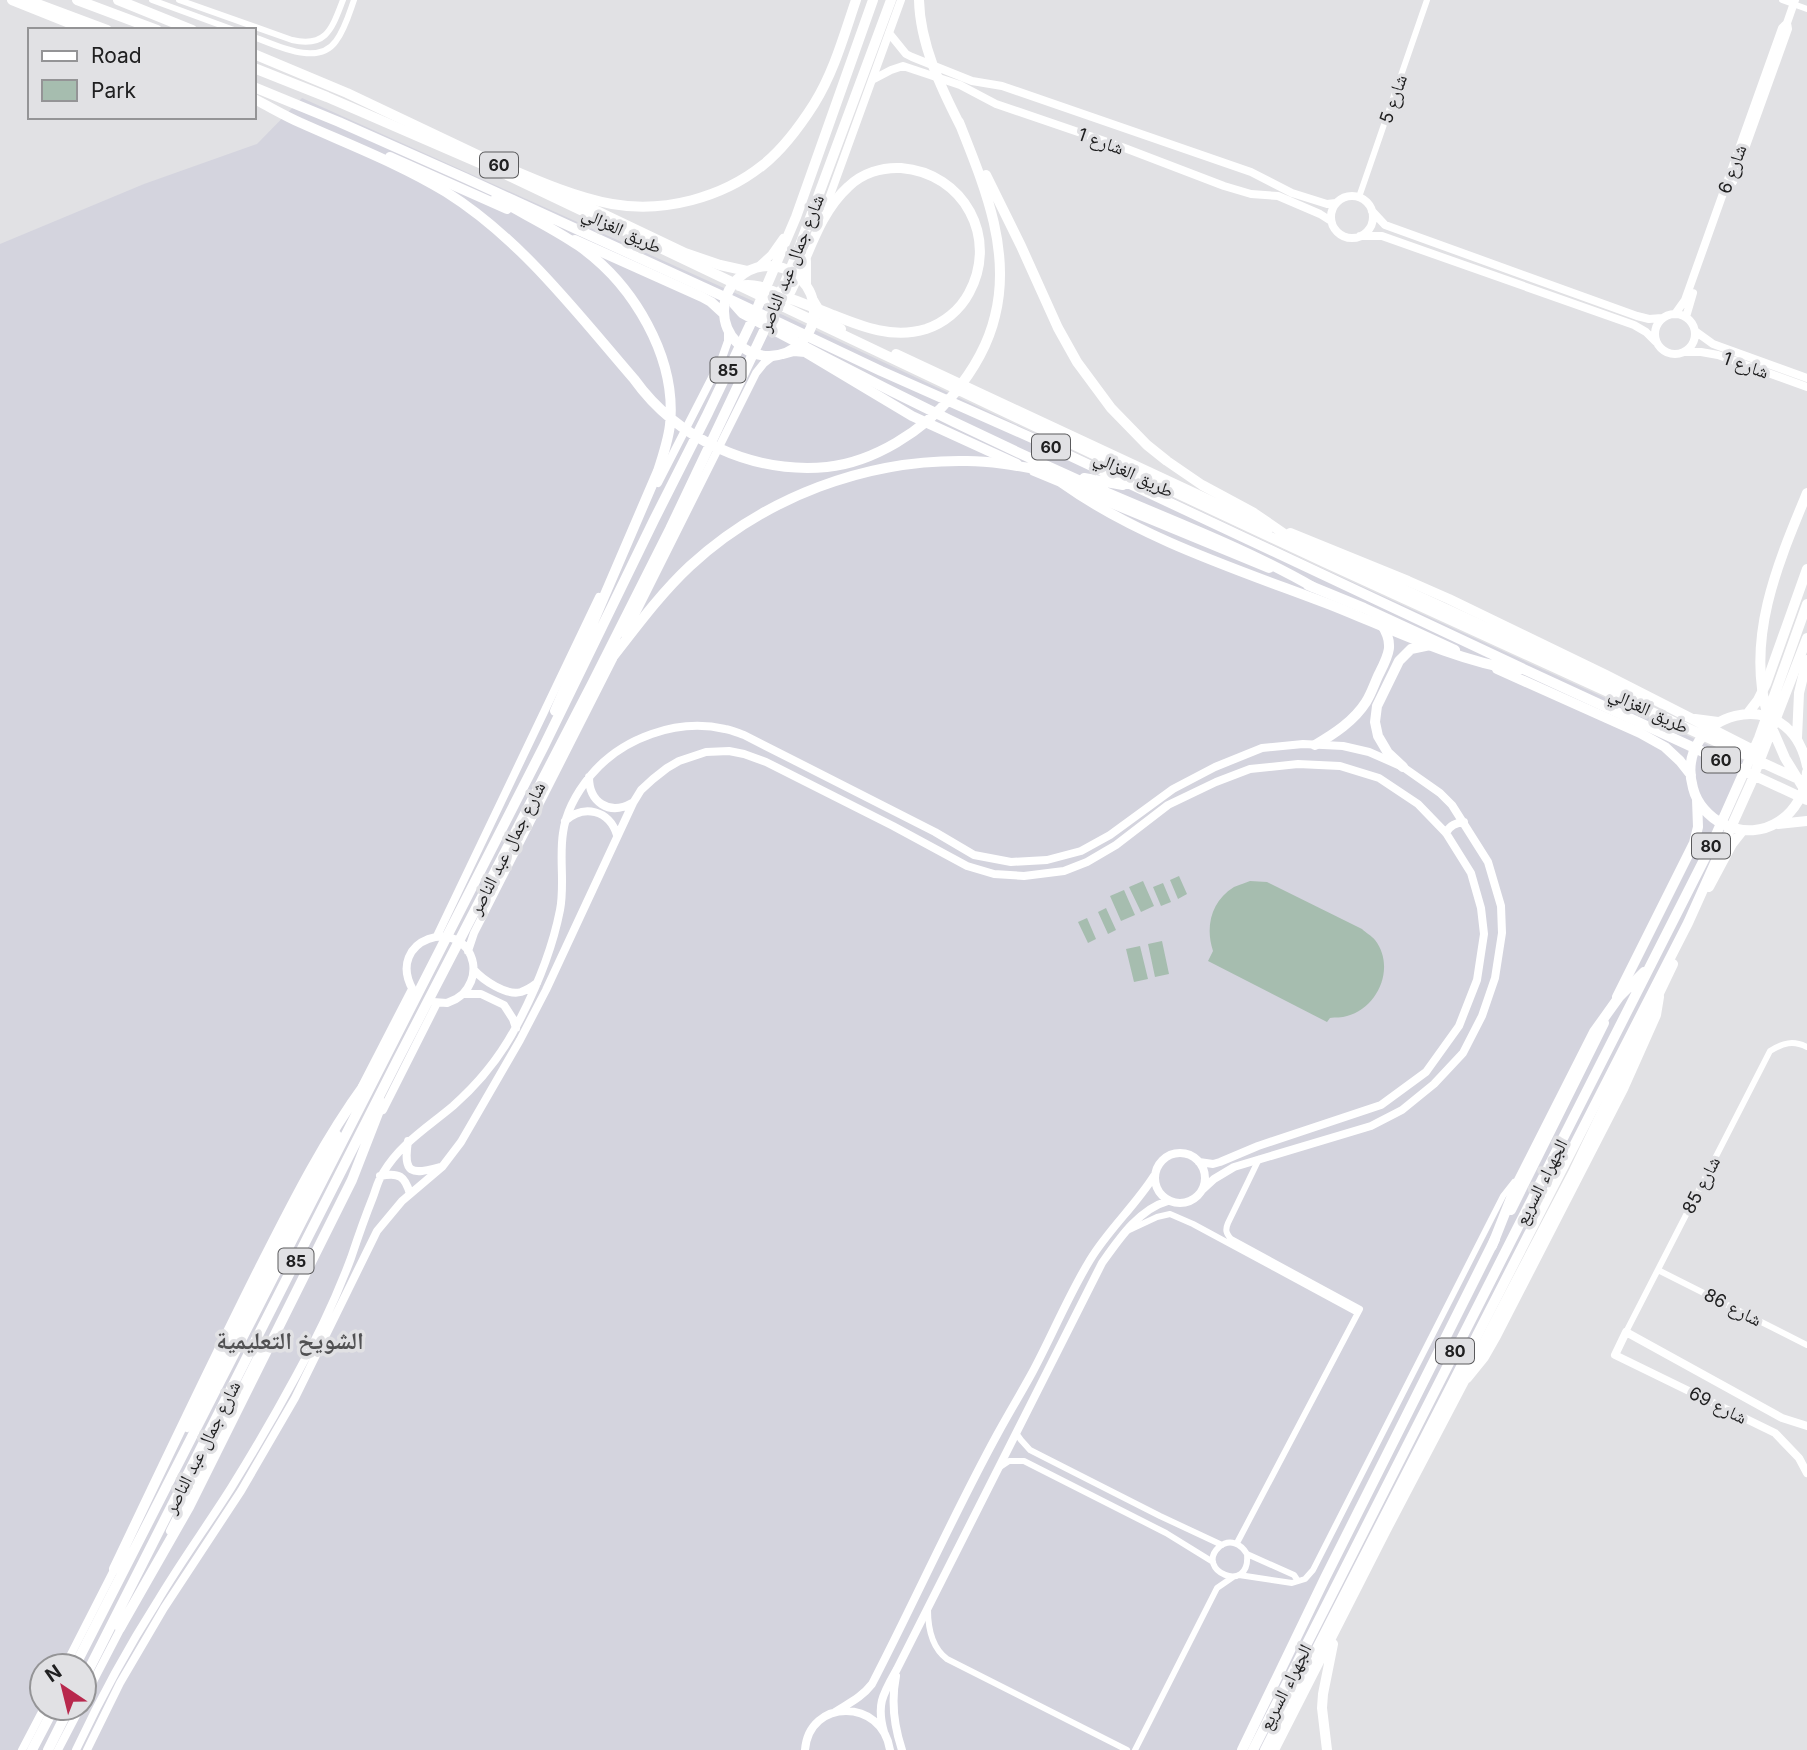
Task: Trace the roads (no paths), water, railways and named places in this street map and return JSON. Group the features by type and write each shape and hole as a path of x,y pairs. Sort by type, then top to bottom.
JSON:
{"highway":[{"path":"27,0 102,28"},
{"path":"77,0 152,28"},
{"path":"465,157 491,160 582,197 611,204 660,206 694,200 714,193 764,164 806,116 833,66 856,0"},
{"name":"شارع جمال عبد الناصر","path":"82,1652 544,746 707,415 755,314 796,217 874,0"},
{"name":"شارع جمال عبد الناصر","path":"98,1652 670,529 771,316 891,0"},
{"path":"256,101 410,171 448,193 487,222 526,256 646,396 687,431 733,455 764,463 794,467 828,467 866,458 913,433 942,408 968,377 984,348 995,316 1000,281 999,250 993,218 984,187 929,50 919,0"},
{"name":"60","path":"256,69 465,157"},
{"name":"60","path":"256,89 465,177"},
{"path":"958,122 1021,246 1058,328 1077,362 1111,408 1147,445 1167,461 1202,485 1254,513 1324,562"},
{"name":"طريق الغزالي","path":"465,157 1324,562 1807,783"},
{"path":"739,286 751,283 761,286 783,295 792,299 804,304 877,330 895,333 935,326 953,314 966,299 975,280 980,246 970,212 957,193 926,173 912,169 887,168 857,179 841,193 830,209 788,296 784,303 778,311 771,316"},
{"path":"465,177 474,187 579,246 615,277 639,309 656,342 664,365 669,400 670,423 658,471 558,701 544,746"},
{"name":"طريق الغزالي","path":"465,177 1807,800"},
{"path":"729,299 742,313 846,368 1030,458 1245,551 1313,587"},
{"path":"593,682 659,598 690,566 729,534 767,510 806,491 886,467 931,461 1004,463 1139,488"},
{"path":"1062,483 1126,521 1192,551 1464,657 1530,672"},
{"path":"1807,493 1775,578 1764,615 1760,645 1762,693 1772,727 1785,758 1807,794"},
{"path":"1224,507 1408,581 1606,675 1770,758 1791,775"},
{"name":"الجهراء السريع","path":"1253,1750 1694,881 1759,738 1807,604"},
{"name":"الجهراء السريع","path":"1265,1750 1657,985 1736,818 1807,638"},
{"path":"1492,1246 1515,1188 1594,1032 1619,997 1649,968"},
{"path":"1467,1378 1496,1336 1623,1089 1656,1015 1659,997 1657,985"},
{"path":"114,1569 199,1388 313,1164 345,1112 385,1057"},
{"path":"120,1629 189,1507 352,1180 397,1061"},
{"path":"32,1750 47,1722"},
{"path":"48,1750 62,1722"}],"main road":[{"path":"12,0 82,28"},
{"path":"118,0 187,28"},
{"name":"طريق الغزالي","path":"256,55 389,113 685,253 747,271"},
{"name":"طريق الغزالي","path":"256,101 361,144 702,297 723,313"},
{"path":"759,266 786,268 798,275 813,300 814,317 809,333 798,346 778,355 762,356 742,348 728,332 723,313 724,300 736,278 759,266"},
{"name":"طريق الغزالي","path":"813,300 821,314 832,325 1675,714 1718,722"},
{"name":"طريق الغزالي","path":"778,355 794,351 806,352 912,416 1062,483 1364,608 1640,733 1665,747 1691,775"},
{"path":"1748,713 1766,684 1807,569"},
{"path":"1315,745 1349,721 1366,702 1390,653 1389,635 1381,623 1364,608"},
{"path":"1403,767 1388,753 1378,736 1375,722 1377,706 1399,661 1411,649 1426,645 1449,647"},
{"path":"1797,738 1799,693 1807,660"},
{"path":"1807,765 1797,738 1780,722 1748,713 1718,722 1700,740 1693,756 1691,775 1698,799 1713,818 1727,826 1743,830 1807,821"},
{"path":"1774,824 1800,801 1807,772"},
{"name":"الجهراء السريع","path":"1242,1750 1325,1578 1694,843 1698,827 1698,799"},
{"name":"الجهراء السريع","path":"1274,1750 1574,1171 1723,859 1743,830"},
{"path":"1327,1750 1322,1694 1336,1629"}],"street":[{"path":"152,0 228,28"},
{"path":"179,0 306,43 314,42 325,35 334,23 343,0"},
{"path":"256,38 302,52 315,54 327,50 335,43 343,29 354,0"},
{"name":"شارع جمال عبد الناصر","path":"759,266 780,244 788,229 818,143 874,0"},
{"path":"807,286 810,246 901,0"},
{"name":"شارع 5","path":"1359,197 1427,0"},
{"path":"1782,0 1794,2 1807,9"},
{"name":"شارع 6","path":"1686,317 1689,302 1788,30 1787,23 1794,2"},
{"name":"شارع 6","path":"1675,314 1685,300 1782,28 1787,23"},
{"name":"شارع 1","path":"889,33 906,54 972,81 1002,86 1251,172 1292,193 1327,204 1336,203"},
{"path":"872,80 903,66 901,58 906,54"},
{"name":"شارع 1","path":"903,66 961,85 996,104 1242,192 1278,196 1331,221"},
{"path":"996,104 996,96 1002,86"},
{"path":"1242,192 1250,191 1255,186 1255,178 1251,172"},
{"path":"1347,196 1359,197 1385,225 1637,316 1649,319 1675,314 1686,317 1695,331 1694,339 1684,352 1671,354 1665,352 1640,328 1621,321 1382,236 1349,237 1341,234 1331,221 1333,208 1347,196"},
{"path":"1360,236 1371,226 1372,211"},
{"path":"1656,342 1655,329 1662,318"},
{"name":"شارع 1","path":"1695,331 1713,344 1807,378"},
{"path":"437,936 595,605 722,358 728,332"},
{"name":"شارع 1","path":"1684,352 1718,355 1807,387"},
{"path":"468,951 474,933 757,373 764,363 778,355"},
{"path":"76,1750 97,1707 179,1575 297,1375 338,1288 380,1176 408,1141 453,1105 482,1077 516,1028 537,983 553,939 562,895 562,835 565,821 576,794 589,777 599,765 628,744 654,733 677,728 698,726 725,729 753,739 935,832 974,855 1011,862 1047,860 1081,851 1110,835 1174,789 1215,767 1262,748 1303,744 1343,746 1369,752 1403,767 1440,793 1464,822 1488,862 1500,906 1502,933 1494,980 1482,1016 1463,1053 1434,1084 1402,1110 1371,1126 1224,1172 1188,1203 1178,1204 1160,1195 1154,1176"},
{"path":"1262,748 1258,761 1265,767"},
{"path":"179,1575 241,1491 295,1398 377,1231 410,1194 442,1167 461,1142 546,990 633,803 641,790 653,779 679,761 706,752 729,751 744,754 766,762 967,866 994,874 1024,876 1064,871 1087,862 1116,845 1168,805 1250,769 1298,764 1340,766 1379,778 1419,804 1446,832 1471,873 1481,908 1484,934 1477,975 1460,1026 1426,1072 1381,1105 1258,1146 1220,1162 1199,1162"},
{"path":"1215,767 1219,777 1216,782"},
{"path":"589,777 592,793 602,804 618,808 633,803"},
{"path":"565,821 577,813 592,811 611,821 617,835"},
{"path":"1446,832 1456,823 1464,822"},
{"path":"437,936 454,939 468,951 474,970 469,987 456,999 447,1003 427,1001 412,989 406,972 409,956 420,943 437,936"},
{"path":"474,970 487,983 512,992 521,992 537,983"},
{"path":"1477,975 1494,980"},
{"path":"72,1652 412,989"},
{"path":"463,994 481,994 504,1005 516,1028"},
{"path":"98,1672 437,1003"},
{"name":"شارع 85","path":"1615,1355 1770,1051 1782,1044 1798,1042 1807,1047"},
{"path":"408,1141 406,1156 408,1167 413,1171 419,1173 442,1167"},
{"path":"805,1750 810,1731 818,1721 857,1699 872,1684 966,1494 1092,1256 1144,1193 1161,1161 1172,1154 1182,1153 1199,1162 1204,1171 1202,1190"},
{"path":"999,1468 1009,1461 1024,1461 1166,1533 1226,1577 1289,1583 1305,1579 1313,1570 1503,1196 1537,1158"},
{"path":"1259,1159 1228,1223 1228,1236 1359,1311"},
{"path":"380,1176 393,1173 402,1177 410,1194"},
{"path":"890,1750 880,1717 884,1692 1090,1285 1102,1263 1125,1232 1151,1208 1168,1201"},
{"path":"1125,1232 1170,1214 1359,1311"},
{"path":"1092,1256 1102,1263"},
{"name":"شارع 86","path":"1658,1270 1807,1345"},
{"path":"1079,1279 1090,1285"},
{"path":"1237,1543 1359,1311"},
{"name":"شارع 69","path":"1626,1332 1782,1418 1807,1426"},
{"name":"شارع 69","path":"1615,1355 1775,1433 1799,1458 1807,1473"},
{"path":"1775,1433 1783,1428 1782,1418"},
{"path":"1016,1433 1030,1450 1222,1545"},
{"path":"1041,1470 1047,1458"},
{"path":"1135,1750 1217,1588 1245,1569 1247,1554 1237,1543 1229,1542 1217,1549 1214,1566 1217,1588"},
{"path":"1247,1554 1294,1575 1298,1581"},
{"path":"87,1750 166,1595"},
{"path":"915,1598 928,1608 931,1638 947,1659 1127,1750"},
{"path":"897,1669 893,1691 894,1715 902,1750"},
{"path":"835,1712 850,1710 864,1713 876,1721 884,1732"},
{"path":"22,1750 37,1722"},
{"path":"58,1750 73,1722"}],"district":[{"name":"الشويخ التعليمية","path":"290,1340"}]}
